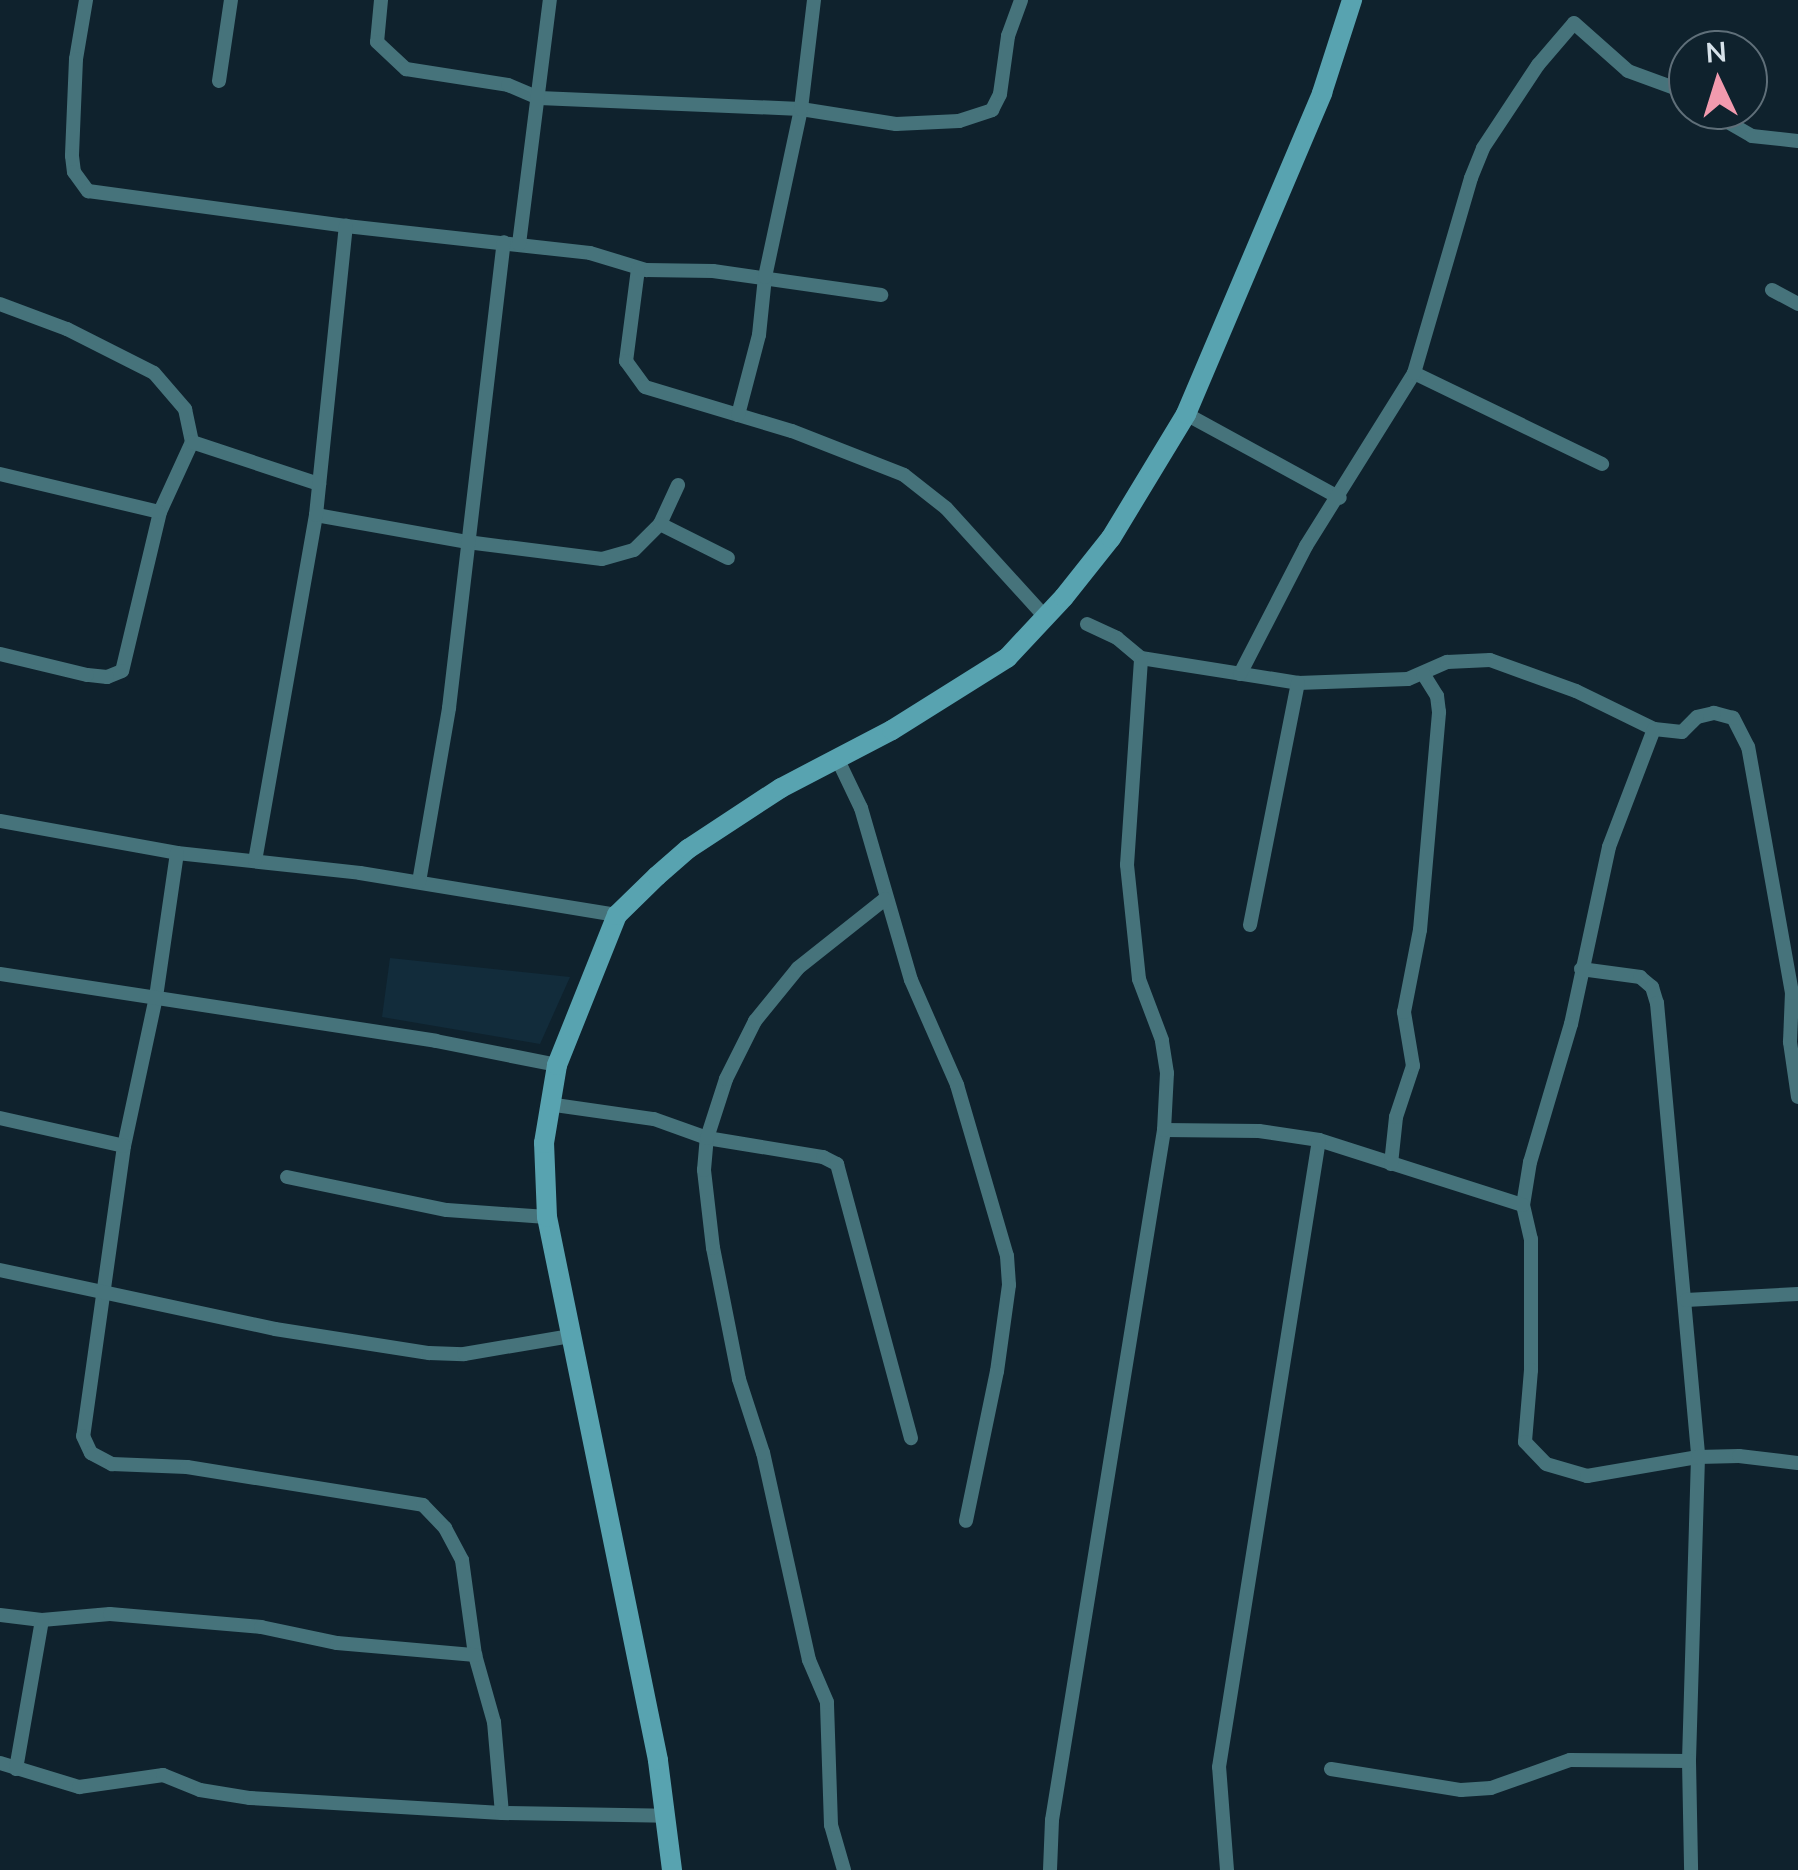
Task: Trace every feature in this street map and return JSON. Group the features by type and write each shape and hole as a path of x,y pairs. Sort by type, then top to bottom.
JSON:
{"street":[{"path":"86,0 76,59 72,156 74,172 88,190 346,226 607,256 638,269 766,277 882,295"},
{"path":"219,80 231,0"},
{"path":"381,0 376,42 406,69 508,85 538,98 801,109 896,124 959,120 992,110 1000,94 1008,36 1022,0"},
{"path":"419,882 449,708 467,542 550,0"},
{"path":"738,415 759,336 766,277 801,109 814,0"},
{"path":"672,1870 666,1816 547,1217 548,1104 558,1064 617,916 688,849 781,788 892,730 1008,658 1111,538 1186,414 1322,93 1352,0"},
{"path":"1240,674 1306,546 1340,498 1414,373 1483,148 1528,80 1574,23 1628,71 1668,85"},
{"path":"1742,130 1752,136 1798,141"},
{"path":"255,860 316,515 337,342 346,226"},
{"path":"638,269 626,346 626,360 636,379 656,391 738,415 888,468 924,488 1046,618"},
{"path":"1772,290 1798,304"},
{"path":"0,304 67,330 154,373 186,409 192,442 160,512 130,650 118,675 87,676 0,654"},
{"path":"1414,373 1602,464"},
{"path":"1186,414 1340,498"},
{"path":"192,442 318,484"},
{"path":"0,474 160,512"},
{"path":"316,515 467,542 602,559 634,550 660,524 678,485"},
{"path":"660,524 728,558"},
{"path":"1087,624 1117,638 1142,658 1298,683 1424,675 1458,660 1518,666 1654,729 1682,732 1697,717 1714,713 1733,718 1748,747 1792,993 1790,1042 1798,1096"},
{"path":"1050,1870 1052,1820 1164,1130 1167,1073 1162,1040 1139,979 1126,865 1142,658"},
{"path":"1391,1164 1396,1117 1413,1066 1404,1012 1420,930 1439,712 1437,696 1424,675"},
{"path":"1250,925 1298,683"},
{"path":"1654,729 1609,848 1562,1056 1530,1162 1523,1206 1531,1240 1532,1370 1524,1424 1530,1452 1561,1471 1587,1476 1698,1458 1739,1456 1798,1463"},
{"path":"837,758 861,808 911,980 957,1085 1007,1256 1008,1286 997,1371 966,1521"},
{"path":"0,821 177,853 419,882 617,916"},
{"path":"177,853 156,997 124,1146 83,1436 92,1453 112,1464 204,1470 423,1505 445,1528 462,1560 475,1655 494,1722 502,1813"},
{"path":"844,1870 831,1826 827,1702 809,1660 763,1453 739,1380 712,1248 704,1170 708,1138 726,1079 772,995 798,968 885,899"},
{"path":"1582,970 1640,977 1652,987 1686,1300 1698,1458 1689,1761 1691,1870"},
{"path":"0,974 558,1064"},
{"path":"548,1104 654,1119 708,1138 823,1157 842,1170 911,1438"},
{"path":"0,1118 124,1146"},
{"path":"1164,1130 1259,1131 1319,1140 1523,1206"},
{"path":"1228,1870 1219,1767 1319,1140"},
{"path":"288,1176 447,1210 547,1217"},
{"path":"0,1270 274,1329 429,1354 464,1354 570,1336"},
{"path":"1686,1300 1798,1294"},
{"path":"0,1615 42,1620 110,1614 260,1626 337,1643 475,1655"},
{"path":"16,1769 42,1620"},
{"path":"1331,1768 1461,1790 1491,1788 1570,1760 1689,1761"},
{"path":"0,1763 79,1788 163,1775 200,1790 250,1798 502,1813 666,1816"}],"shaded area":[{"path":"390,958 570,977 540,1044 382,1017"}]}
